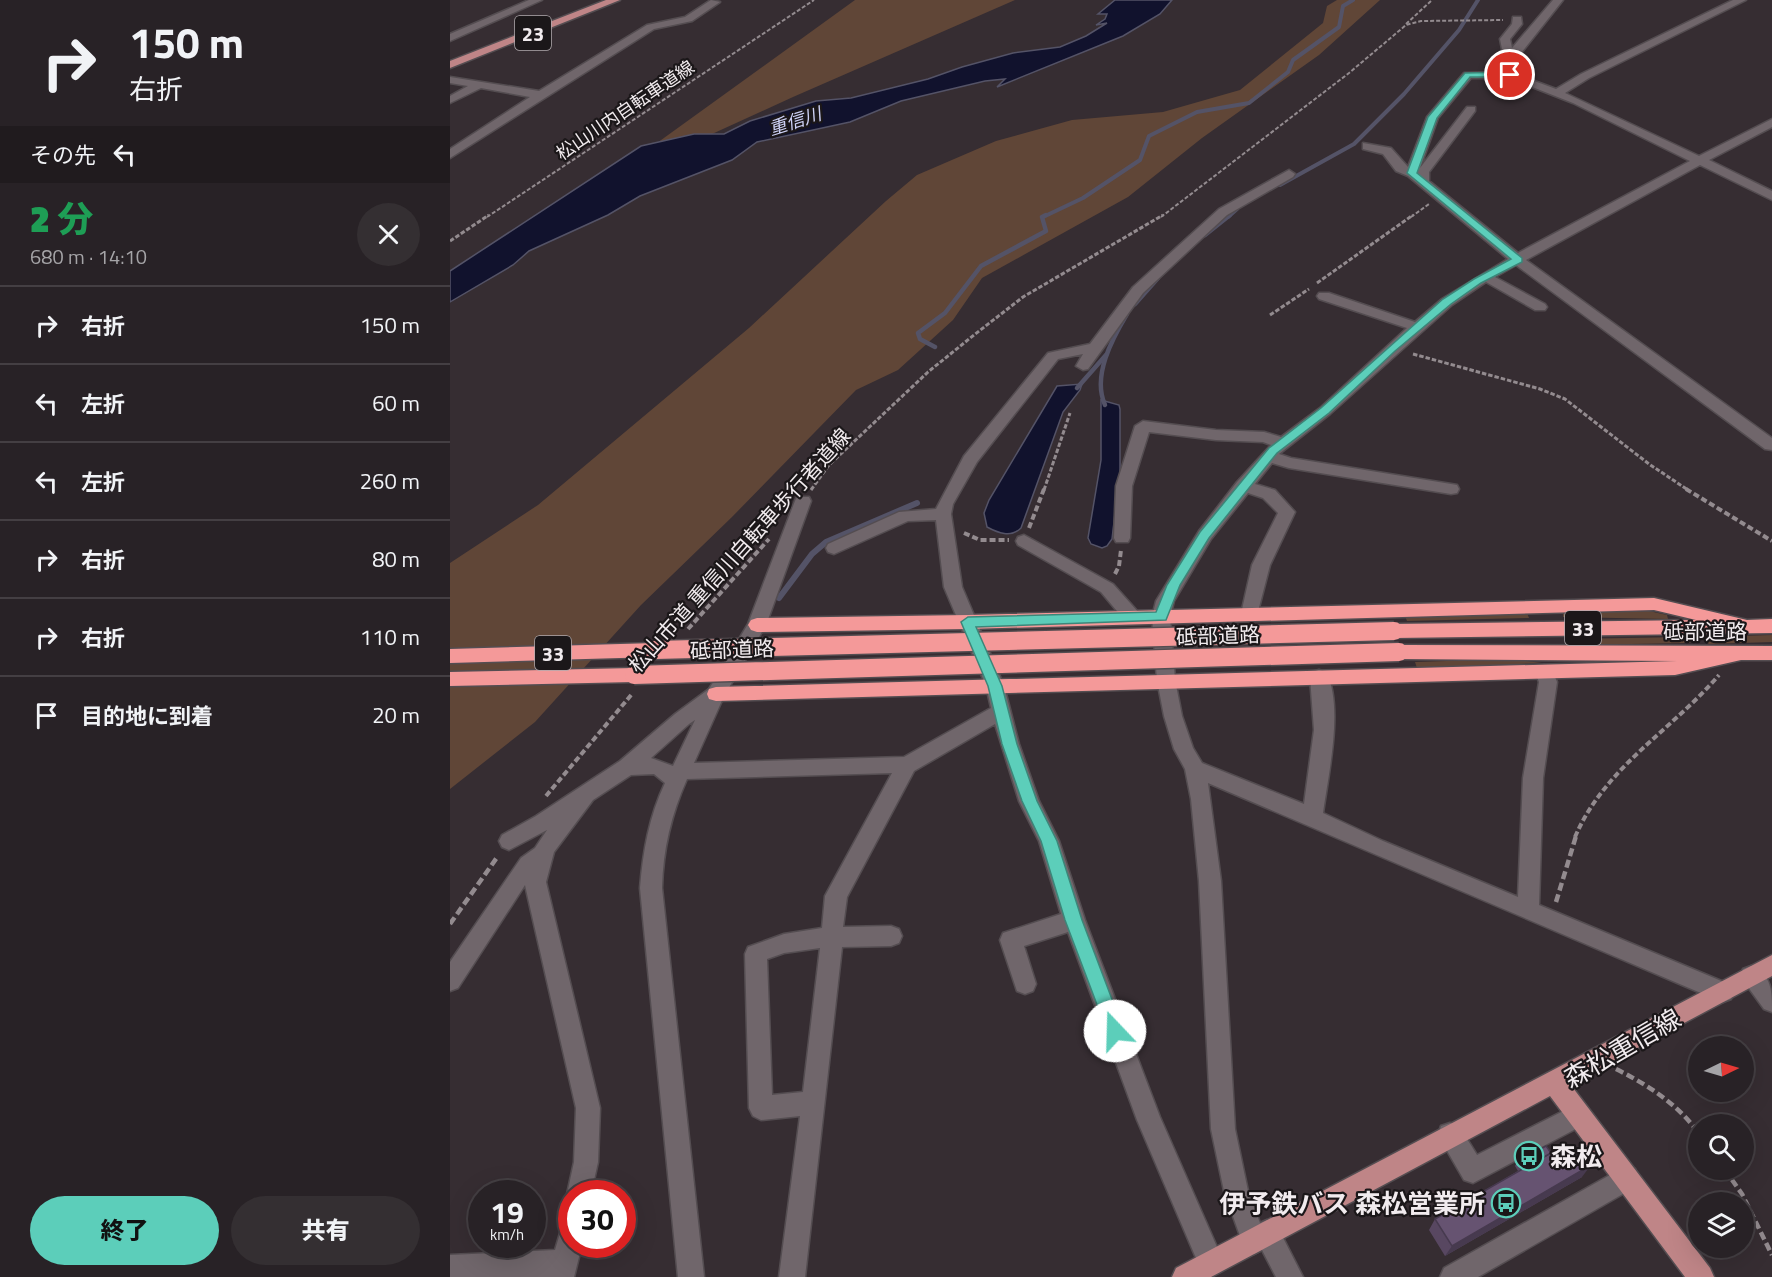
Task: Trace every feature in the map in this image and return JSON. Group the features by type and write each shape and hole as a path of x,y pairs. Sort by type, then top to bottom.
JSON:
{"highway":[{"path":"757,625 968,622 1654,604 1746,626"},
{"name":"砥部道路","path":"450,656 1394,630 1772,626"},
{"name":"砥部道路","path":"450,679 1399,652 1506,650 1560,653 1772,653"},
{"path":"716,694 1675,668 1740,654"}],"main road":[{"name":"23","path":"450,65 615,0"},
{"name":"森松重信線","path":"1701,1277 1554,1083 1772,965"},
{"path":"1195,1273 1450,1135 1554,1083"}],"street":[{"path":"450,38 537,0"},
{"path":"1504,71 1558,0"},
{"path":"1557,93 1585,76 1741,0"},
{"path":"450,154 540,95 651,27 688,19 715,2"},
{"path":"1504,71 1505,39 1517,24 1517,19"},
{"path":"1418,178 1433,117 1468,75 1504,71 1557,93 1772,196"},
{"path":"450,80 540,95"},
{"path":"450,100 479,85"},
{"path":"1418,178 1471,109"},
{"path":"1290,1277 1261,1237 1236,1191 1223,1129 1210,881 1195,769 1184,749 1173,716 1166,680 1161,617 1173,585 1205,535 1269,456 1282,443 1325,411 1447,302 1486,277 1771,123"},
{"path":"1367,146 1387,151 1400,168 1418,178 1518,260 1771,445"},
{"path":"1083,366 1138,290 1223,212 1289,174"},
{"path":"1486,277 1540,307"},
{"path":"1324,296 1417,327"},
{"path":"1095,347 1053,356 970,460 945,504 944,519 953,587 995,686 1009,744 1029,801 1049,841 1074,920 1149,1120 1195,1273"},
{"path":"1122,538 1124,486 1143,426 1215,435 1264,437 1282,443"},
{"path":"1269,456 1289,463 1451,489"},
{"path":"1243,486 1269,494 1287,512 1262,565 1250,614"},
{"path":"691,1277 651,888 653,852 664,807 716,694 757,625 803,501"},
{"path":"834,548 905,516 944,519"},
{"path":"1024,541 1107,588 1133,618"},
{"path":"1528,910 1533,778 1548,682 1544,672"},
{"path":"1312,816 1323,740 1325,702 1318,677"},
{"path":"509,841 627,767 682,718 716,694"},
{"path":"627,767 655,765 678,776 907,765 1001,711"},
{"path":"792,1277 814,1103 836,896 907,765"},
{"path":"1195,769 1312,816 1376,847 1723,992"},
{"path":"582,1180 586,1162 588,1108 535,882 542,855 550,842 574,815 588,791"},
{"path":"450,981 528,864 542,855"},
{"path":"1025,984 1011,940 1074,920"},
{"path":"814,1103 761,1108 756,954 767,946 830,938 891,936"},
{"path":"1751,976 1772,1002"},
{"path":"1450,1135 1473,1171 1579,1114"},
{"path":"1453,1277 1626,1178"},
{"path":"450,1268 563,1269"}],"path":[{"name":"松山川内自転車道線","path":"450,242 814,0"},
{"name":"松山市道 重信川自転車歩行者道線","path":"803,501 829,465 928,372 974,335 1032,291 1172,210 1357,66 1432,0"},
{"path":"1406,25 1414,22 1494,21"},
{"path":"1270,315 1418,210 1428,204 1447,202"},
{"path":"1392,349 1553,393 1565,399 1668,477 1772,541"},
{"path":"944,519 980,540 1024,541 1050,477 1070,413"},
{"name":"松山市道 重信川自転車歩行者道線","path":"682,636 772,534"},
{"path":"1107,588 1119,566 1122,538"},
{"path":"1551,920 1568,860 1584,819 1608,783 1653,737 1701,698 1720,674"},
{"name":"松山市道 重信川自転車歩行者道線","path":"543,799 637,688"},
{"path":"450,924 509,841"},
{"path":"1597,1059 1663,1095 1688,1118"},
{"path":"1732,1180 1742,1194 1772,1255"}],"shaded area":[{"path":"855,0 1015,0 793,97 596,187"},
{"path":"1337,0 1380,0 1319,55 1202,138 1128,197 982,278 953,320 898,370 856,390 732,517 641,605 535,722 450,789 450,563 538,505 749,328 917,175 996,141 1072,120 1163,112 1240,90 1323,23 1327,6"},
{"path":"1649,611 1667,615 1668,619 1563,617 1563,614 1567,613"},
{"path":"1527,613 1529,618 1407,621 1405,616"},
{"path":"1772,635 1772,642 1709,644 1703,639 1706,637"},
{"path":"1686,637 1691,639 1690,643 1574,645 1569,639"},
{"path":"1509,659 1542,663 1417,668 1415,662"}],"water":[{"name":"重信川","path":"1115,0 1172,0 1160,14 1123,36 997,87 1005,79 985,81 901,101 850,122 757,142 732,160 640,196 608,215 529,251 513,265 450,302 450,271 641,146 694,134 724,134 750,121 816,101 851,98 928,79 1013,53 1060,47 1086,36 1107,23 1096,25 1105,19 1107,14 1098,14"},
{"path":"1082,384 1063,412 1021,528 1009,534 987,527 984,513 989,500 1057,386"},
{"path":"1101,400 1119,405 1120,409 1120,471 1112,539 1107,546 1102,548 1091,544 1088,538 1101,460"}],"building":[{"name":"伊予鉄バス 森松営業所","path":"1565,1145 1574,1158 1582,1154 1591,1165 1452,1246 1435,1219"},
{"path":"1546,1146 1551,1153 1522,1169 1517,1162"}],"waterway":[{"path":"1043,217 1083,198 1140,160 1149,136 1197,112 1249,103 1288,72 1293,60 1339,27 1343,6 1353,0"},
{"path":"1280,185 1354,144 1404,94 1459,30 1478,0"},
{"path":"1228,217 1237,209"},
{"path":"935,347 920,339 918,333 945,313 981,266 1046,231 1042,217 1046,215"},
{"path":"1205,235 1230,215"},
{"path":"1135,304 1158,278"},
{"path":"1105,405 1102,394 1102,370 1110,346 1127,314"},
{"path":"1077,388 1106,355"},
{"path":"779,598 812,554 826,542 917,503"}],"place":[{"name":"森松","path":"1529,1156"},
{"name":"伊予鉄バス 森松営業所","path":"1506,1203"}],"route":[{"path":"1115,1031 1074,920 1049,841 1029,801 1009,744 995,686 968,622 1161,617 1165,601 1173,585 1205,535 1273,451 1325,411 1447,302 1478,281 1518,260 1412,173 1433,117 1468,75 1510,75"}]}
